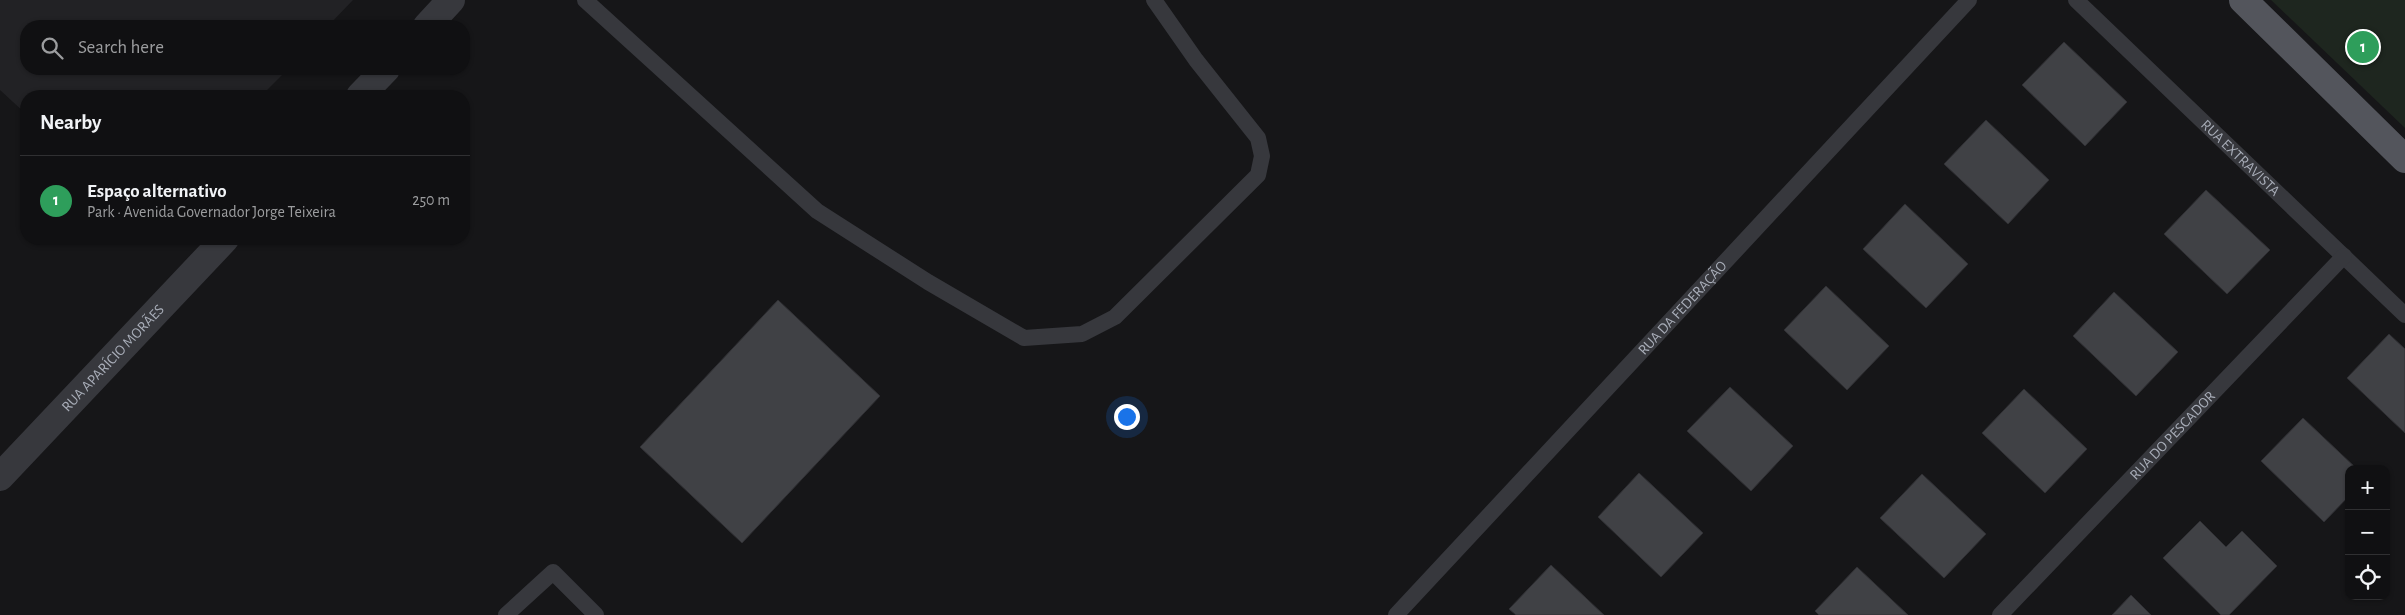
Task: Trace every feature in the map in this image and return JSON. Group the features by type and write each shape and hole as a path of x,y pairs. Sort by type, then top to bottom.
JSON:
{"main road":[{"path":"2243,0 2405,159"}],"street":[{"path":"432,20 451,0"},
{"path":"366,90 380,75"},
{"name":"RUA APARÍCIO MORÃES","path":"0,476 219,245"}],"lane":[{"path":"585,0 818,211 928,282 1024,338 1082,334 1115,317 1258,175 1262,156 1258,138 1196,60 1154,0"},
{"name":"RUA DA FEDERAÇÃO","path":"1396,615 1969,0"},
{"name":"RUA EXTRAVISTA","path":"2076,0 2405,315"},
{"name":"RUA DO PESCADOR","path":"2000,615 2344,256"},
{"path":"506,615 554,572 596,615"}],"shaded area":[{"path":"0,0 353,0 334,20 20,20 20,75 282,75 267,90 20,90 20,108 0,90"},
{"path":"2271,0 2405,0 2405,128"}],"building":[{"path":"2064,42 2127,102 2085,146 2022,85"},
{"path":"1986,120 2049,180 2008,224 1944,164"},
{"path":"2206,190 2270,250 2227,294 2164,234"},
{"path":"1905,204 1968,264 1926,308 1863,249"},
{"path":"1826,286 1889,346 1847,390 1784,330"},
{"path":"2114,292 2178,352 2136,396 2073,336"},
{"path":"778,300 880,396 742,543 640,447"},
{"path":"2389,334 2405,349 2405,433 2347,378"},
{"path":"1730,387 1793,446 1751,491 1687,431"},
{"path":"2024,389 2087,449 2045,493 1982,433"},
{"path":"2303,418 2353,465 2345,465 2345,500 2324,522 2261,461"},
{"path":"1639,473 1703,533 1661,577 1598,517"},
{"path":"1922,474 1986,534 1944,578 1880,518"},
{"path":"2200,521 2226,547 2242,531 2277,566 2229,615 2221,615 2163,558"},
{"path":"1551,565 1604,615 1516,615 1509,609"},
{"path":"1857,567 1908,615 1819,615 1815,611"},
{"path":"2131,595 2151,615 2112,615"}],"place":[{"name":"Espaço alternativo","path":"2363,47"}]}
